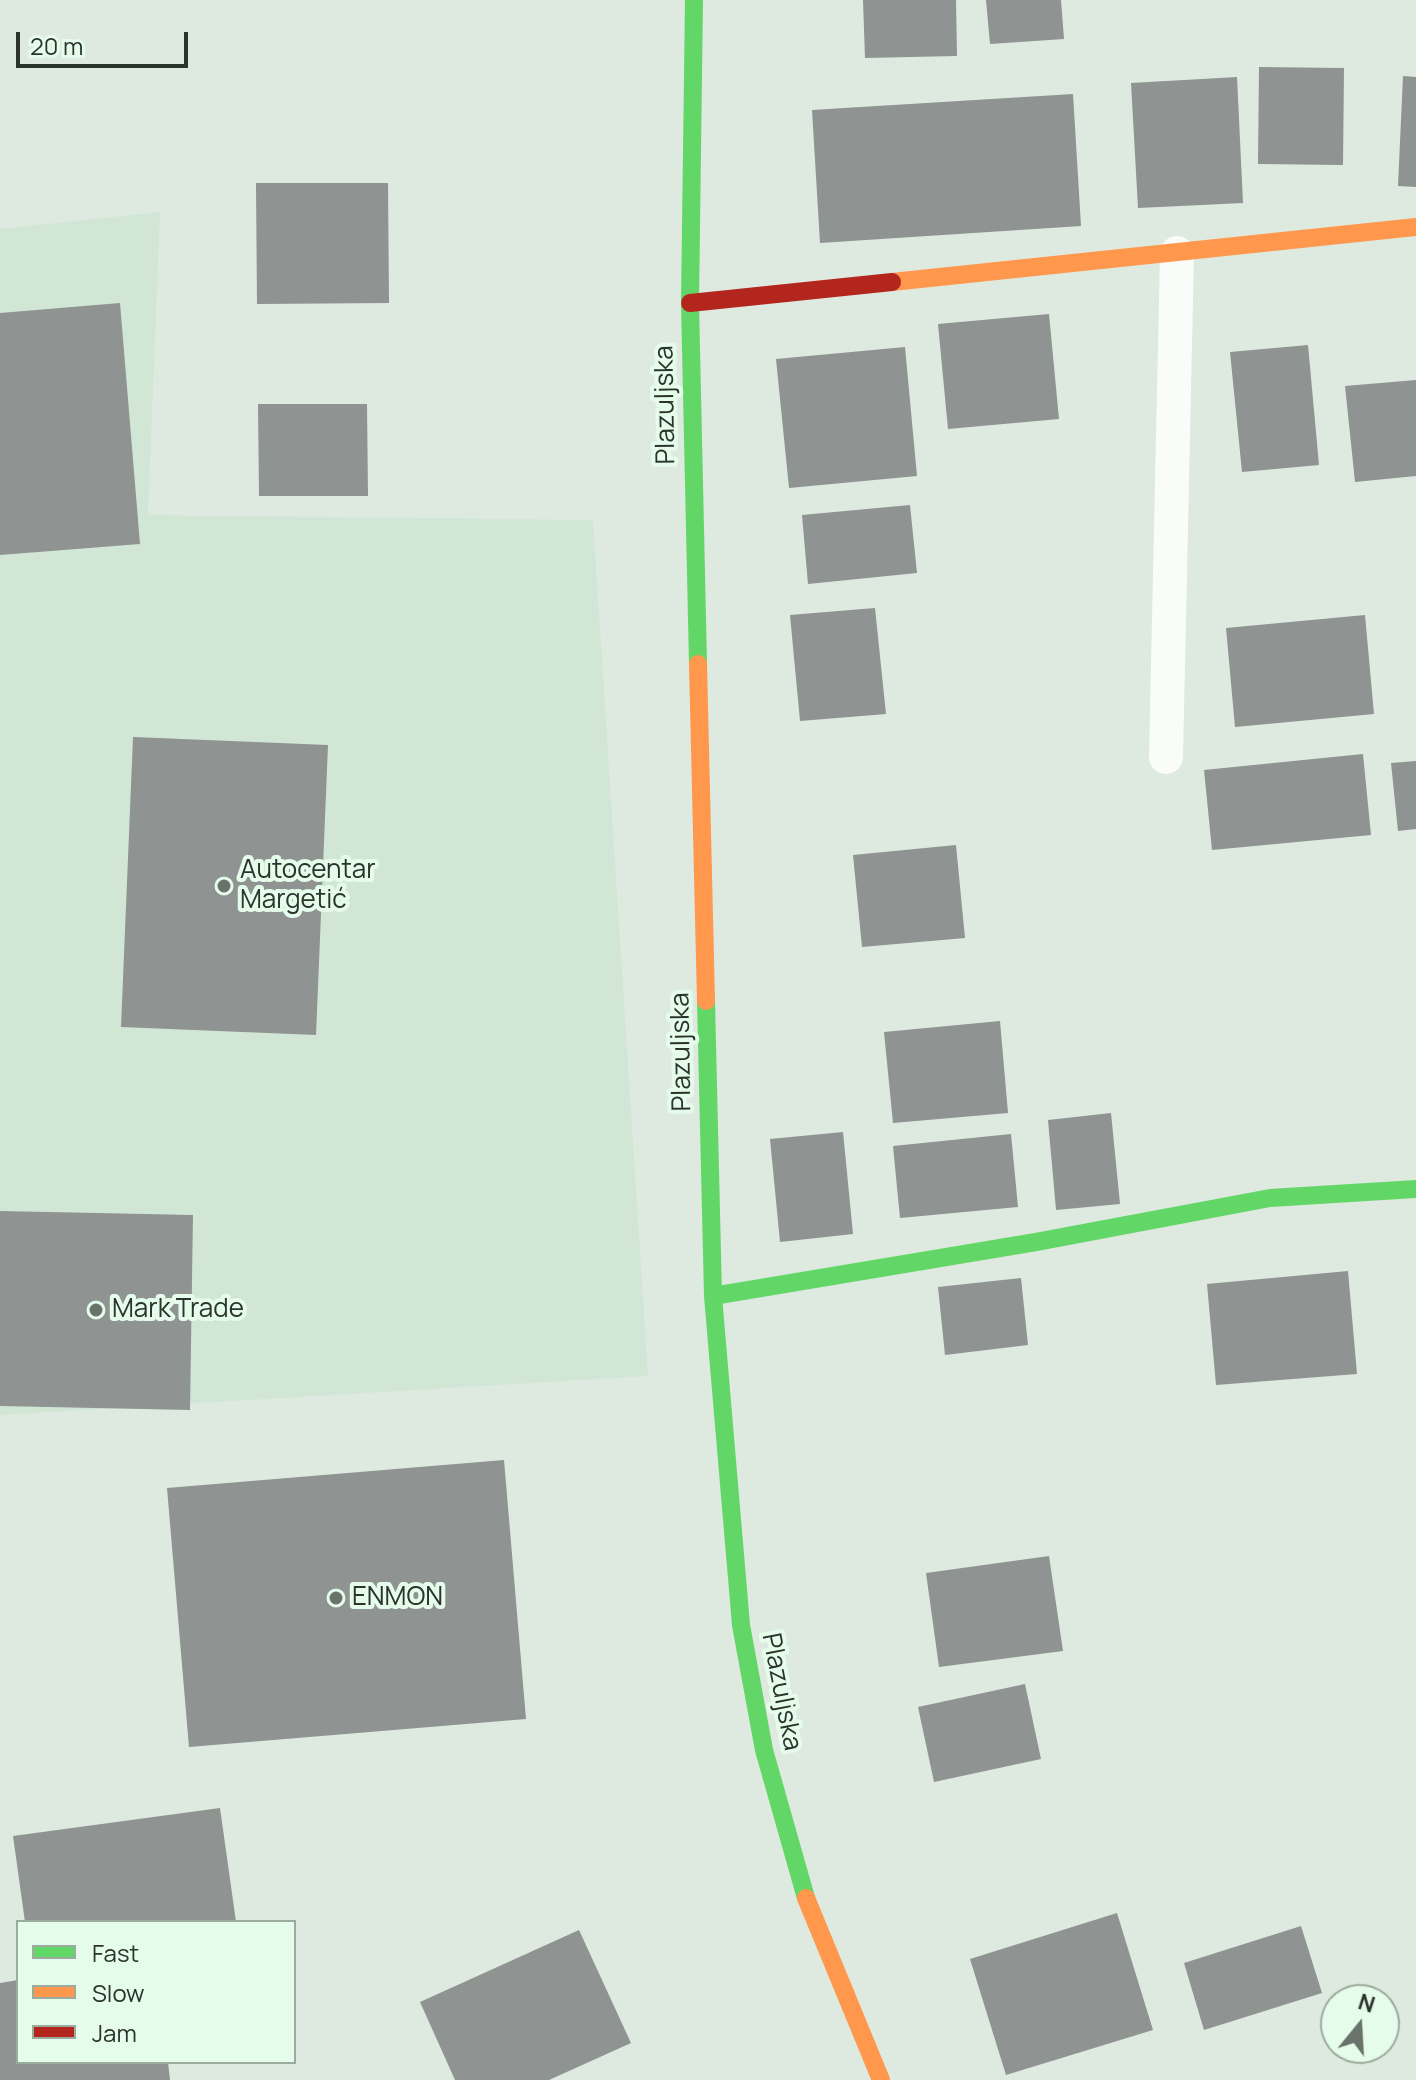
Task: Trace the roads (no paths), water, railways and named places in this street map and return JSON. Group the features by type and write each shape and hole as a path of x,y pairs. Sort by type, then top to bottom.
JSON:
{"main road":[{"name":"Plazuljska","path":"694,0 690,303 713,1296 741,1625 764,1750 808,1903 881,2080"},
{"path":"690,303 1416,227"},
{"path":"713,1296 1036,1242 1270,1198 1416,1189"}],"lane":[{"path":"1166,757 1177,253"}],"place":[{"name":"Autocentar Margetić","path":"224,886"},
{"name":"Mark Trade","path":"96,1310"},
{"name":"ENMON","path":"336,1598"}]}
